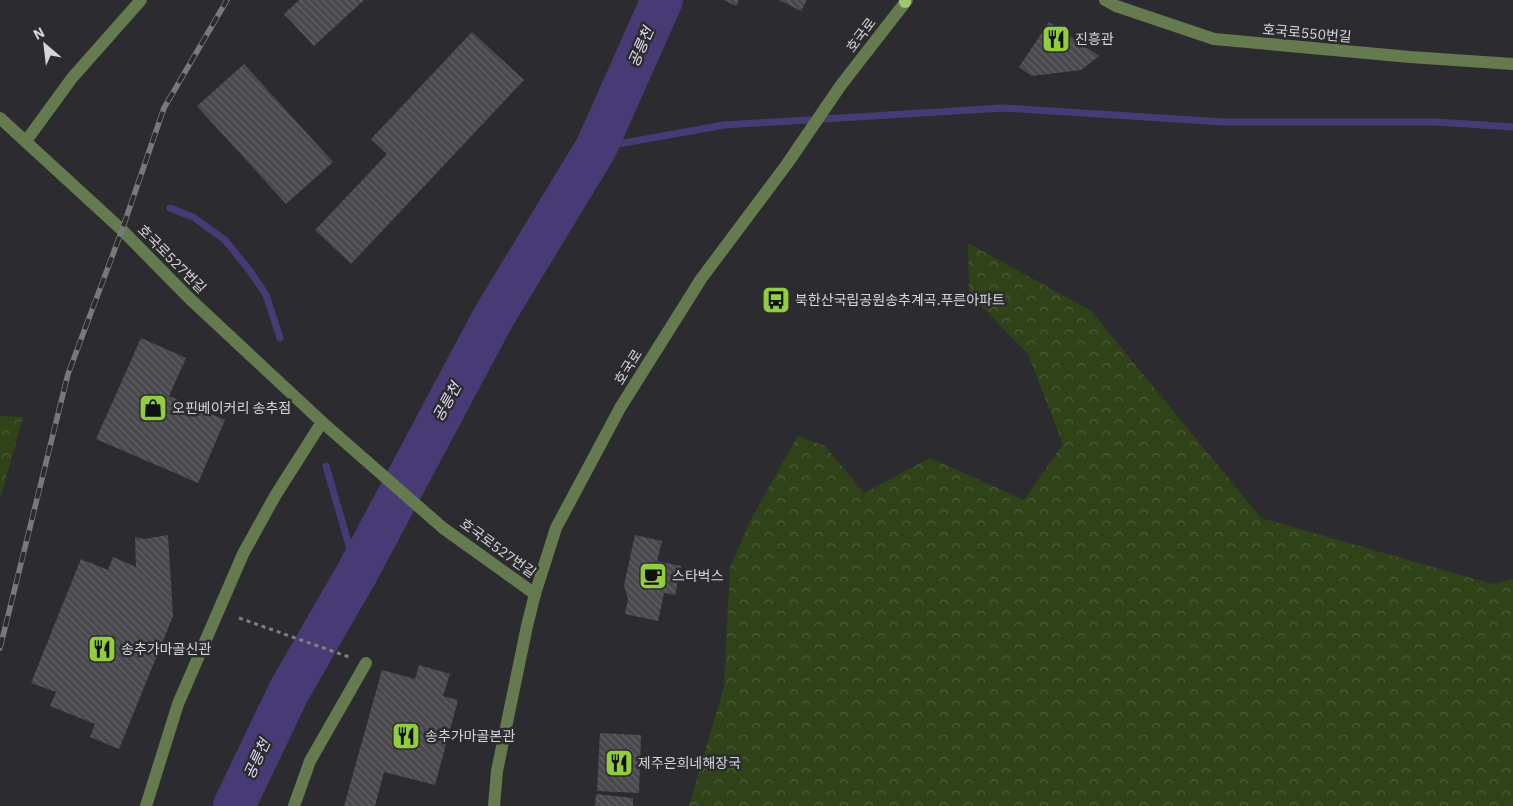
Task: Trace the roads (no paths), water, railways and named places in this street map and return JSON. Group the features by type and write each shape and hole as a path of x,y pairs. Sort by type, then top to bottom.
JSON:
{"street":[{"path":"26,141 72,78 140,0"},
{"name":"호국로550번길","path":"1105,0 1116,6 1214,39 1410,57 1513,64"},
{"name":"호국로","path":"494,806 496,772 535,594 556,528 620,408 701,279 905,1"},
{"name":"호국로527번길","path":"0,118 122,230 189,298 322,422 443,528 535,594"},
{"path":"146,806 178,704 243,554 275,496 322,422"},
{"path":"294,806 310,761 366,663"}],"waterway":[{"name":"공릉천","path":"234,806 289,691 357,573 494,316 596,148 662,0"},
{"path":"596,148 724,125 1003,108 1224,122 1436,122 1513,127"},
{"path":"170,208 193,217 225,240 250,271 266,295 280,338"},
{"path":"326,466 357,573"}],"railway":[{"path":"0,648 68,374 122,230 164,108 227,0"}],"place":[{"name":"진흥관","path":"1056,39"},
{"name":"북한산국립공원송추계곡.푸른아파트","path":"776,300"},
{"name":"오핀베이커리 송추점","path":"153,408"},
{"name":"스타벅스","path":"653,576"},
{"name":"송추가마골신관","path":"102,649"},
{"name":"송추가마골본관","path":"406,736"},
{"name":"제주은희네해장국","path":"619,763"}]}
